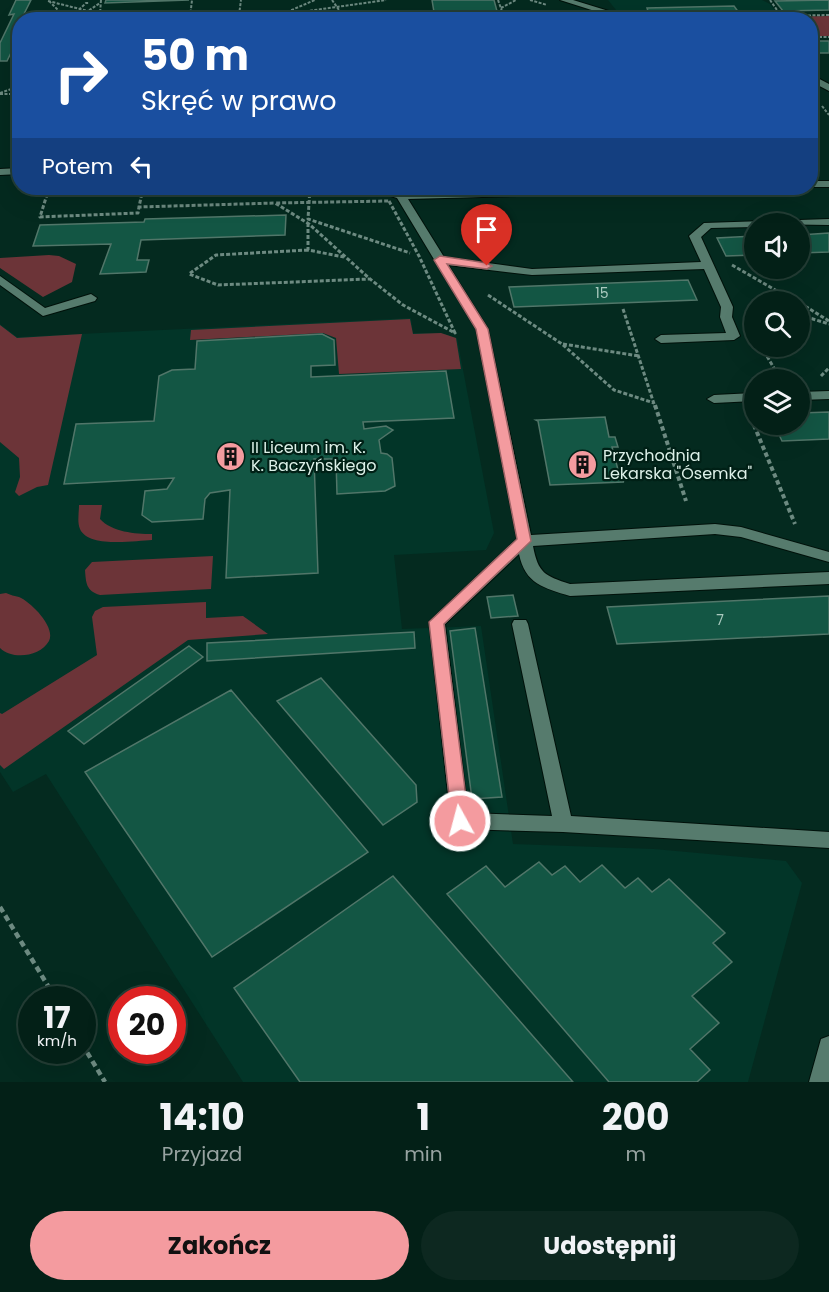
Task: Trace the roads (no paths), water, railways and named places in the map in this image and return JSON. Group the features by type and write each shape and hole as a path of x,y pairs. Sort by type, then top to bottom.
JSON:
{"street":[{"path":"564,0 598,4 616,12"},
{"path":"401,195 482,329 529,564 542,581 570,590 829,578"},
{"path":"810,223 829,222"},
{"path":"661,339 734,336 726,317 728,307 694,236 708,225 744,224"},
{"path":"440,260 532,272 708,265"},
{"path":"0,279 43,312 91,298"},
{"path":"810,396 829,395"},
{"path":"714,399 744,398"},
{"path":"829,557 741,532 715,529 524,541 437,622 460,821 563,824 829,840"},
{"path":"520,624 563,824"},
{"path":"820,1082 829,1047"}],"place":[{"name":"II Liceum im. K. K. Baczyńskiego","path":"230,456"},
{"name":"Przychodnia Lekarska \"Ósemka\"","path":"582,464"}]}
